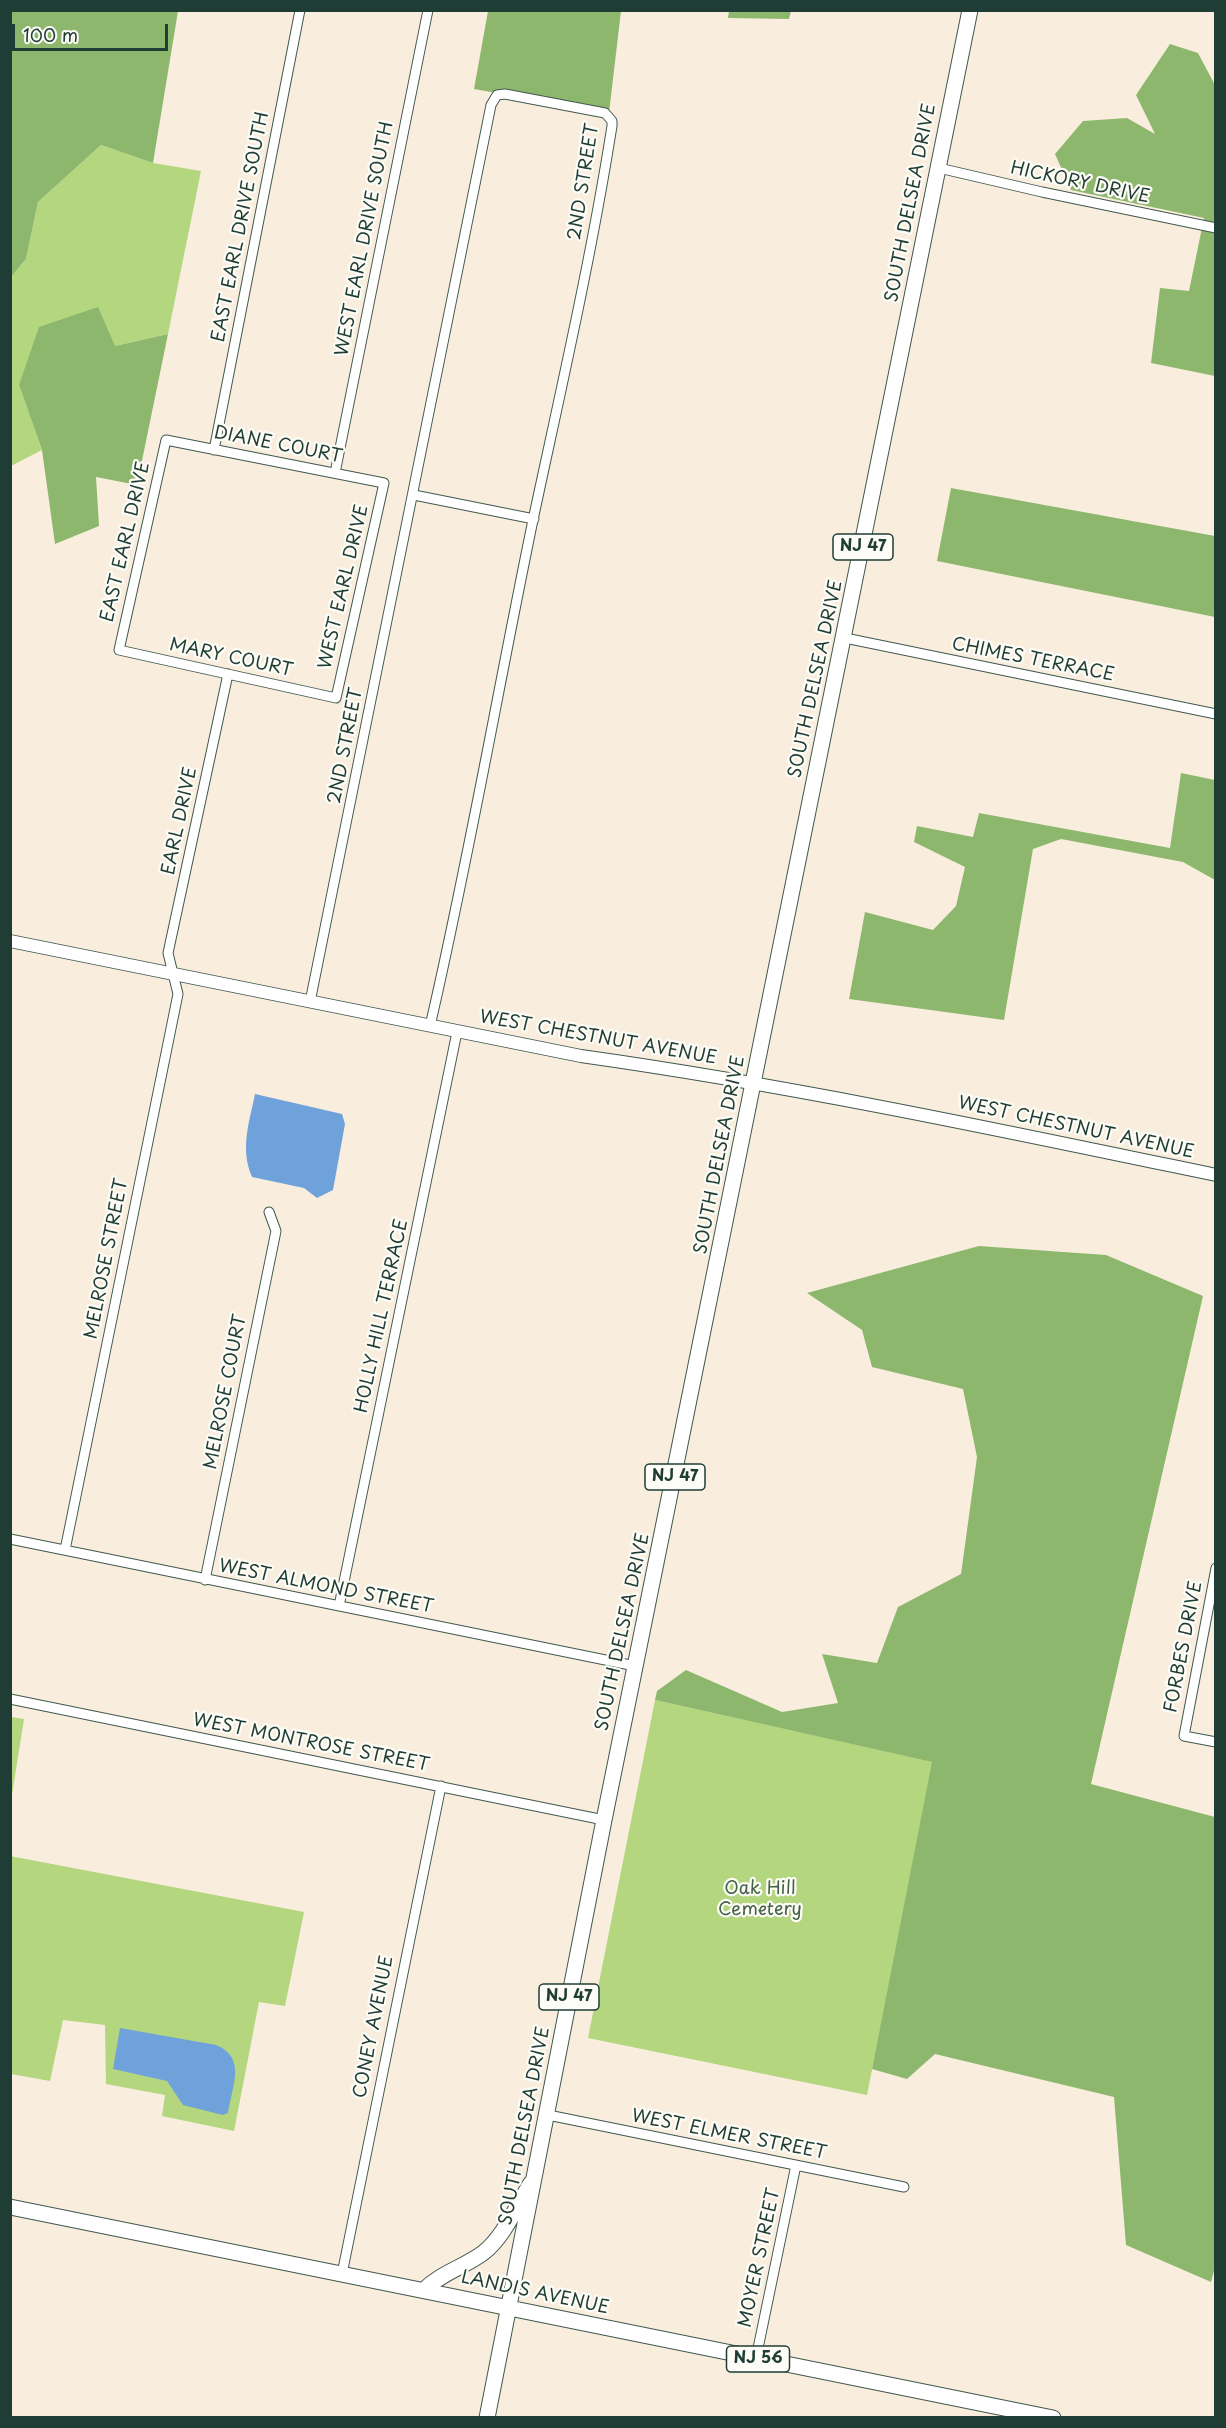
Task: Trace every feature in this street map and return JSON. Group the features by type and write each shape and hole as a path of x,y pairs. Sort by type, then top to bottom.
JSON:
{"main road":[{"name":"SOUTH DELSEA DRIVE","path":"509,2308 604,1820 845,638 970,10"},
{"path":"424,2290 435,2279 484,2252 495,2241 536,2175"},
{"name":"LANDIS AVENUE","path":"10,2206 1053,2418"},
{"name":"NJ 47","path":"487,2418 509,2308"}],"street":[{"name":"EAST EARL DRIVE SOUTH","path":"214,450 300,10"},
{"name":"WEST EARL DRIVE SOUTH","path":"335,473 428,10"},
{"name":"2ND STREET","path":"310,1002 491,105 497,95 505,94 605,113 612,121 606,166 478,806 430,1026"},
{"name":"HICKORY DRIVE","path":"939,168 1215,228"},
{"name":"DIANE COURT","path":"166,440 384,483"},
{"name":"EAST EARL DRIVE","path":"119,650 166,440"},
{"name":"WEST EARL DRIVE","path":"336,698 384,483"},
{"path":"414,495 534,519"},
{"name":"CHIMES TERRACE","path":"845,638 1215,714"},
{"name":"MARY COURT","path":"119,650 336,698"},
{"name":"EARL DRIVE","path":"174,975 168,953 228,674"},
{"name":"WEST CHESTNUT AVENUE","path":"10,941 457,1032 581,1056 672,1068 754,1083 1215,1175"},
{"name":"MELROSE STREET","path":"65,1550 178,994 174,975"},
{"name":"HOLLY HILL TERRACE","path":"339,1606 457,1032"},
{"name":"MELROSE COURT","path":"206,1580 276,1231 269,1212"},
{"name":"WEST ALMOND STREET","path":"10,1539 635,1666"},
{"name":"FORBES DRIVE","path":"1215,1568 1184,1736 1215,1742"},
{"name":"WEST MONTROSE STREET","path":"10,1699 604,1820"},
{"name":"CONEY AVENUE","path":"342,2274 441,1786"},
{"name":"WEST ELMER STREET","path":"548,2115 904,2187"},
{"name":"MOYER STREET","path":"756,2358 796,2165"}],"green space":[{"path":"11,10 178,11 153,163 101,145 38,202 26,259 11,277"},
{"path":"729,10 791,11 789,19 728,18"},
{"path":"488,11 621,11 609,113 474,89"},
{"path":"1170,44 1198,53 1215,85 1215,376 1151,363 1160,288 1189,291 1204,218 1071,190 1055,154 1083,121 1127,118 1155,134 1136,95"},
{"path":"101,145 153,163 201,171 168,334 115,346 19,385 42,450 11,466 11,277 26,259 38,202"},
{"path":"98,307 115,346 168,334 137,485 96,477 99,526 55,544 42,450 19,385 39,327"},
{"path":"951,488 1215,536 1215,617 937,561"},
{"path":"1181,773 1215,780 1215,880 1183,862 1061,839 1033,849 1004,1020 849,999 865,912 933,930 956,906 965,867 914,842 917,826 973,837 979,813 1170,848"},
{"path":"979,1246 1106,1255 1203,1296 1091,1784 1215,1817 1216,2263 1211,2282 1126,2245 1114,2097 935,2054 907,2079 872,2069 932,1762 655,1700 657,1691 686,1670 782,1712 838,1703 822,1654 877,1663 898,1607 961,1574 977,1457 963,1389 872,1367 862,1330 807,1293"},
{"name":"Oak Hill Cemetery","path":"655,1700 933,1762 867,2095 588,2038"},
{"path":"10,1717 24,1719 11,1801"},
{"path":"10,1856 304,1912 285,2006 259,2002 234,2131 162,2116 165,2095 106,2084 105,2025 63,2020 50,2081 11,2074"}],"water":[{"path":"255,1094 342,1114 345,1124 333,1190 317,1198 304,1188 252,1177 248,1167 246,1146"},
{"path":"120,2028 216,2045 226,2051 232,2057 235,2074 228,2113 223,2115 183,2105 167,2081 113,2069"}]}
